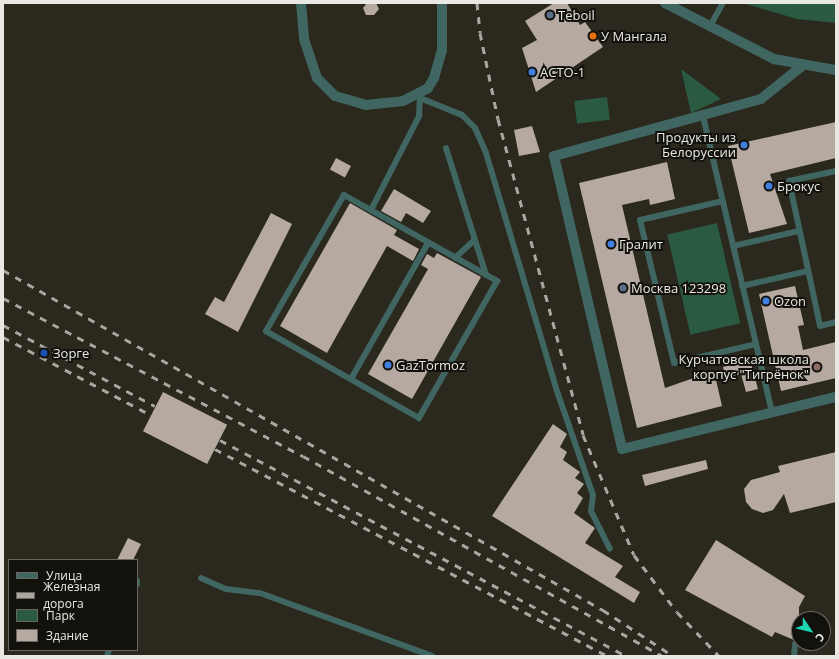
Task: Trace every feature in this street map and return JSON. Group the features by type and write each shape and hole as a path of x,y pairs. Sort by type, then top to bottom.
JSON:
{"street":[{"path":"301,3 304,39 310,62 317,78 335,96 366,105 403,101 420,96 434,78 439,66 442,3"},
{"path":"665,3 709,28 774,59 802,66 836,70"},
{"path":"802,66 761,100 554,156 622,449 836,398"}],"lane":[{"path":"709,28 723,3"},
{"path":"371,210 419,116 420,96 462,115 475,128 486,153 556,388 592,495 591,511 610,549"},
{"path":"703,116 772,413"},
{"path":"446,148 473,241 486,275"},
{"path":"836,171 789,182 820,326 836,322"},
{"path":"344,195 428,243 497,281 419,418 266,331 344,195"},
{"path":"722,201 640,220 674,363 756,344"},
{"path":"733,246 799,231"},
{"path":"455,258 473,241"},
{"path":"351,379 428,243"},
{"path":"742,286 808,271"},
{"path":"201,578 226,589 260,593 432,656"}],"green space":[{"path":"743,3 836,3 836,23 797,19"},
{"path":"681,69 721,99 691,113"},
{"path":"607,97 610,120 577,124 574,101"},
{"path":"717,223 740,323 690,335 667,234"}],"building":[{"path":"367,3 376,3 379,9 374,15 366,15 363,8"},
{"path":"554,3 567,3 580,25 585,22 603,47 536,92 522,48 537,40 525,21"},
{"path":"836,122 836,158 770,174 787,224 749,233 728,146"},
{"path":"532,126 540,152 519,156 514,130"},
{"path":"336,158 351,166 345,177 330,169"},
{"path":"667,162 675,199 650,205 649,199 622,205 665,388 714,371 722,406 637,428 579,183"},
{"path":"394,189 431,211 423,223 406,213 401,222 381,211"},
{"path":"350,203 397,230 394,235 419,249 413,261 387,246 327,353 280,326"},
{"path":"271,213 292,224 238,332 205,314 215,297 224,302"},
{"path":"437,253 481,277 412,399 368,374 428,269 421,265 427,254 434,258"},
{"path":"795,286 804,325 798,326 803,350 836,342 836,378 781,391 759,294"},
{"path":"750,360 758,389 746,392 741,374 726,378 723,367"},
{"path":"163,392 227,425 207,464 143,431"},
{"path":"553,424 567,434 560,447 567,452 563,460 580,472 575,478 584,484 577,493 583,498 574,513 595,528 585,543 623,566 615,577 640,592 634,603 492,516"},
{"path":"836,452 836,502 790,513 784,494 773,510 763,513 752,509 746,502 744,489 751,480 780,472 778,466"},
{"path":"706,460 708,469 645,486 642,475"},
{"path":"128,538 141,544 134,559 118,559"},
{"path":"716,540 805,596 799,607 799,611 791,611 791,639 775,632 772,637 685,590"}],"railway":[{"path":"477,3 480,33 498,119 583,435 634,555 677,612 719,656"},
{"path":"3,270 603,610 673,656"},
{"path":"3,298 303,456 662,656"},
{"path":"3,325 155,406"},
{"path":"3,337 151,415"},
{"path":"220,440 626,656"},
{"path":"215,449 608,656"}],"place":[{"name":"Teboil","path":"550,15"},
{"name":"У Мангала","path":"593,36"},
{"name":"АСТО-1","path":"532,72"},
{"name":"Продукты из Белоруссии","path":"744,145"},
{"name":"Брокус","path":"769,186"},
{"name":"Гралит","path":"611,244"},
{"name":"Москва 123298","path":"623,288"},
{"name":"Ozon","path":"766,301"},
{"name":"Зорге","path":"44,353"},
{"name":"GazTormoz","path":"388,365"},
{"name":"Курчатовская школа корпус \"Тигрёнок\"","path":"817,367"}]}
